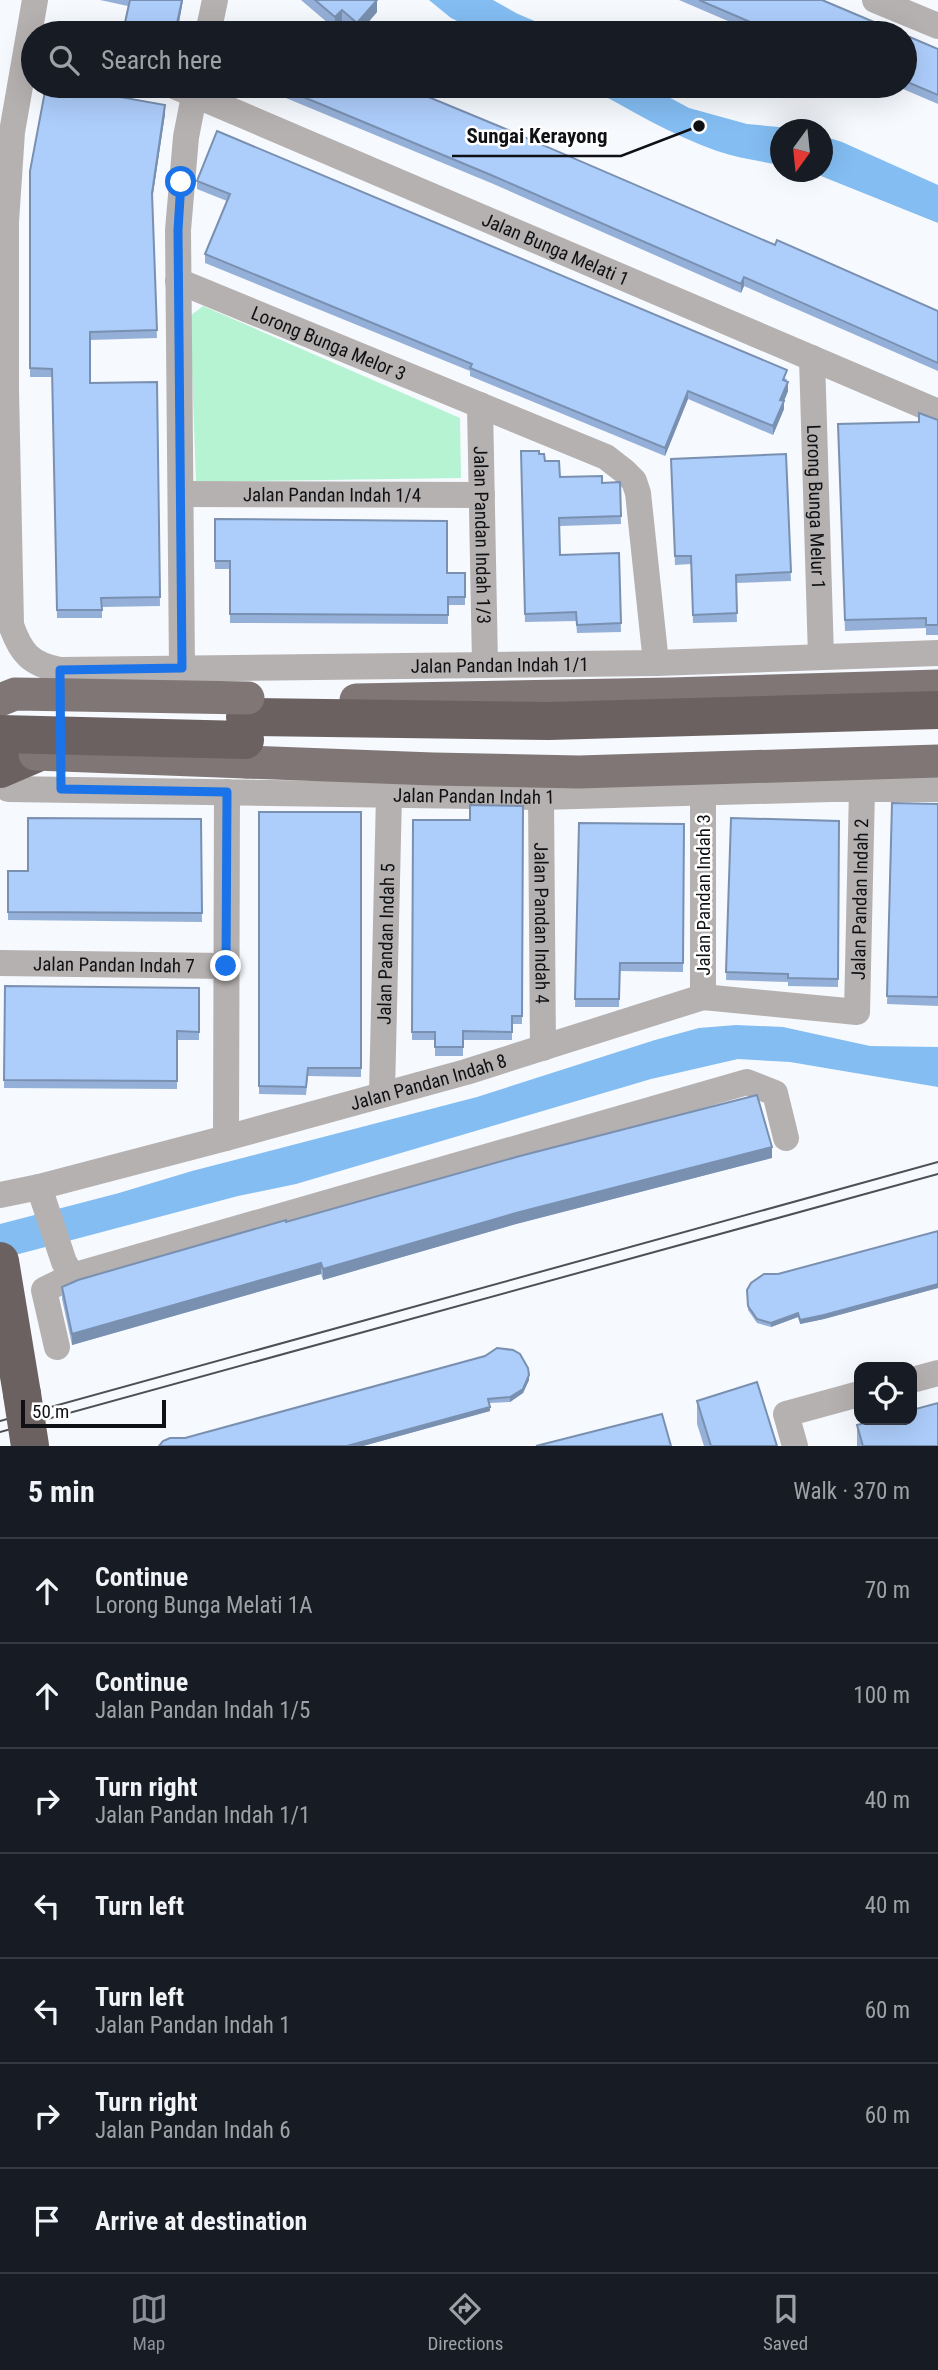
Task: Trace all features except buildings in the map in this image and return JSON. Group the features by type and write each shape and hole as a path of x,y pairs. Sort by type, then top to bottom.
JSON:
{"highway":[{"path":"4,698 246,729"},
{"path":"549,734 938,710"},
{"path":"0,734 246,729 549,734 938,735"},
{"path":"4,779 18,753"},
{"path":"0,1261 30,1446"}],"main road":[{"path":"18,753 246,729 357,700 938,686"},
{"path":"246,729 433,769 831,777 938,761"}],"street":[{"path":"35,0 37,21"},
{"path":"211,21 215,0"},
{"path":"888,3 936,20"},
{"path":"21,97 12,132 6,222 5,390 11,625 27,656 42,666 60,670 61,789"},
{"path":"182,668 178,230 187,98"},
{"name":"Jalan Bunga Melati 1","path":"211,98 938,412"},
{"name":"Lorong Bunga Melor 3","path":"178,281 606,457 624,471 634,481 641,509 656,663"},
{"name":"Lorong Bunga Melur 1","path":"812,358 821,657"},
{"name":"Jalan Pandan Indah 1/3","path":"480,405 485,664"},
{"name":"Jalan Pandan Indah 1/4","path":"182,494 482,495"},
{"name":"Jalan Pandan Indah 1/1","path":"60,670 656,663 938,653"},
{"name":"Jalan Pandan Indah 1","path":"4,779 61,789 541,797 703,793 831,777 862,789 938,789"},
{"name":"Jalan Pandan Indah 2","path":"857,1012 862,789"},
{"path":"226,1138 227,792"},
{"name":"Jalan Pandan Indah 3","path":"703,793 704,997"},
{"name":"Jalan Pandan Indah 5","path":"382,1093 389,795"},
{"name":"Jalan Pandan Indah 4","path":"541,797 543,1048"},
{"name":"Jalan Pandan Indah 7","path":"0,963 226,966"},
{"name":"Jalan Pandan Indah 8","path":"0,1195 41,1194 382,1093 466,1072 704,997 857,1012"},
{"path":"57,1347 44,1290 68,1269 747,1082 775,1093 786,1138"},
{"path":"41,1194 68,1269"},
{"path":"917,1379 938,1373"},
{"path":"795,1446 786,1414 854,1395"}],"green space":[{"path":"203,306 460,418 461,478 196,482 190,316"}],"water":[{"path":"429,0 493,0 535,21 457,21"},
{"path":"608,98 670,98 689,108 747,124 770,126 770,163 717,151 683,137"},
{"path":"833,139 938,185 938,223 833,181"},
{"path":"736,1025 783,1027 870,1046 938,1047 938,1087 790,1062 738,1059 651,1079 296,1184 238,1196 0,1259 0,1224 477,1097 699,1028"}],"tram line":[{"path":"0,1421 938,1162"},
{"path":"0,1432 938,1174"}],"place":[{"name":"Sungai Kerayong","path":"699,126"}],"route":[{"path":"181,182 178,230 182,668 60,670 61,789 227,792 226,966"}]}
